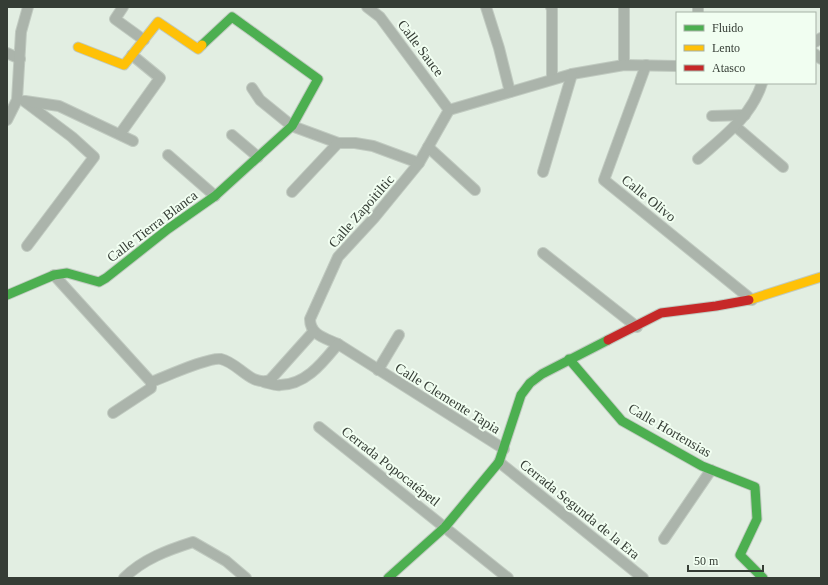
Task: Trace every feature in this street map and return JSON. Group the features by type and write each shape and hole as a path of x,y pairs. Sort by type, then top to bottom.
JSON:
{"street":[{"path":"7,120 21,101 21,32 28,7"},
{"path":"78,47 124,65 144,40 115,19 123,7"},
{"name":"Calle Sauce","path":"367,7 380,17 449,110"},
{"path":"486,7 499,48 510,92"},
{"path":"551,7 552,78"},
{"path":"624,7 624,65"},
{"name":"Calle Tierra Blanca","path":"7,295 54,275 67,274 99,282 106,278 168,229 215,196 292,126 318,79 232,17 198,49 158,22 144,40"},
{"path":"7,53 20,59"},
{"path":"120,134 160,78 132,55"},
{"path":"449,110 552,78 572,74 624,65 676,66"},
{"name":"Calle Olivo","path":"646,65 604,180 752,300"},
{"path":"543,172 572,74"},
{"path":"698,159 745,115 752,105 762,84"},
{"path":"252,88 260,100 292,126 338,143 355,142 373,146 419,163"},
{"path":"21,101 59,106 133,141"},
{"path":"21,101 72,137 94,157 27,246"},
{"name":"Calle Zapoitiltic","path":"313,332 310,327 310,319 338,257 374,218 419,163 449,110"},
{"path":"712,116 745,115"},
{"path":"735,126 783,167"},
{"path":"232,134 258,157"},
{"path":"292,192 338,143"},
{"path":"428,147 475,190"},
{"path":"168,155 215,196"},
{"path":"543,254 637,327"},
{"path":"54,275 151,382 151,388 113,413"},
{"path":"388,578 445,527 499,462 521,395 530,383 569,359 661,314 677,309 723,306 752,300 821,277"},
{"path":"151,382 214,359 230,362 257,381 280,386 291,383 316,370 338,344 313,332 270,380 264,382"},
{"path":"378,370 399,335"},
{"name":"Calle Clemente Tapia","path":"338,344 504,449"},
{"name":"Calle Hortensias","path":"569,359 622,421 711,470 755,488 757,519 740,555 763,578"},
{"name":"Cerrada Popocatépetl","path":"319,427 508,578"},
{"name":"Cerrada Segunda de la Era","path":"499,462 643,578"},
{"path":"664,538 711,470"},
{"path":"124,578 136,566 171,549 193,542 226,561 246,578"}],"traffic: fast":[{"path":"7,295 54,275 67,273 99,282 106,278 168,229 215,196 292,126 318,79 232,17 202,45"},
{"path":"388,578 445,527 499,462 521,395 530,383 542,374 608,340"},
{"path":"569,359 622,421 702,466 755,487 757,519 740,555 763,578"}],"traffic: slow":[{"path":"78,47 124,65 158,22 198,49 202,45"},
{"path":"749,300 821,277"}],"traffic: jam":[{"path":"608,340 661,313 749,300"}]}
